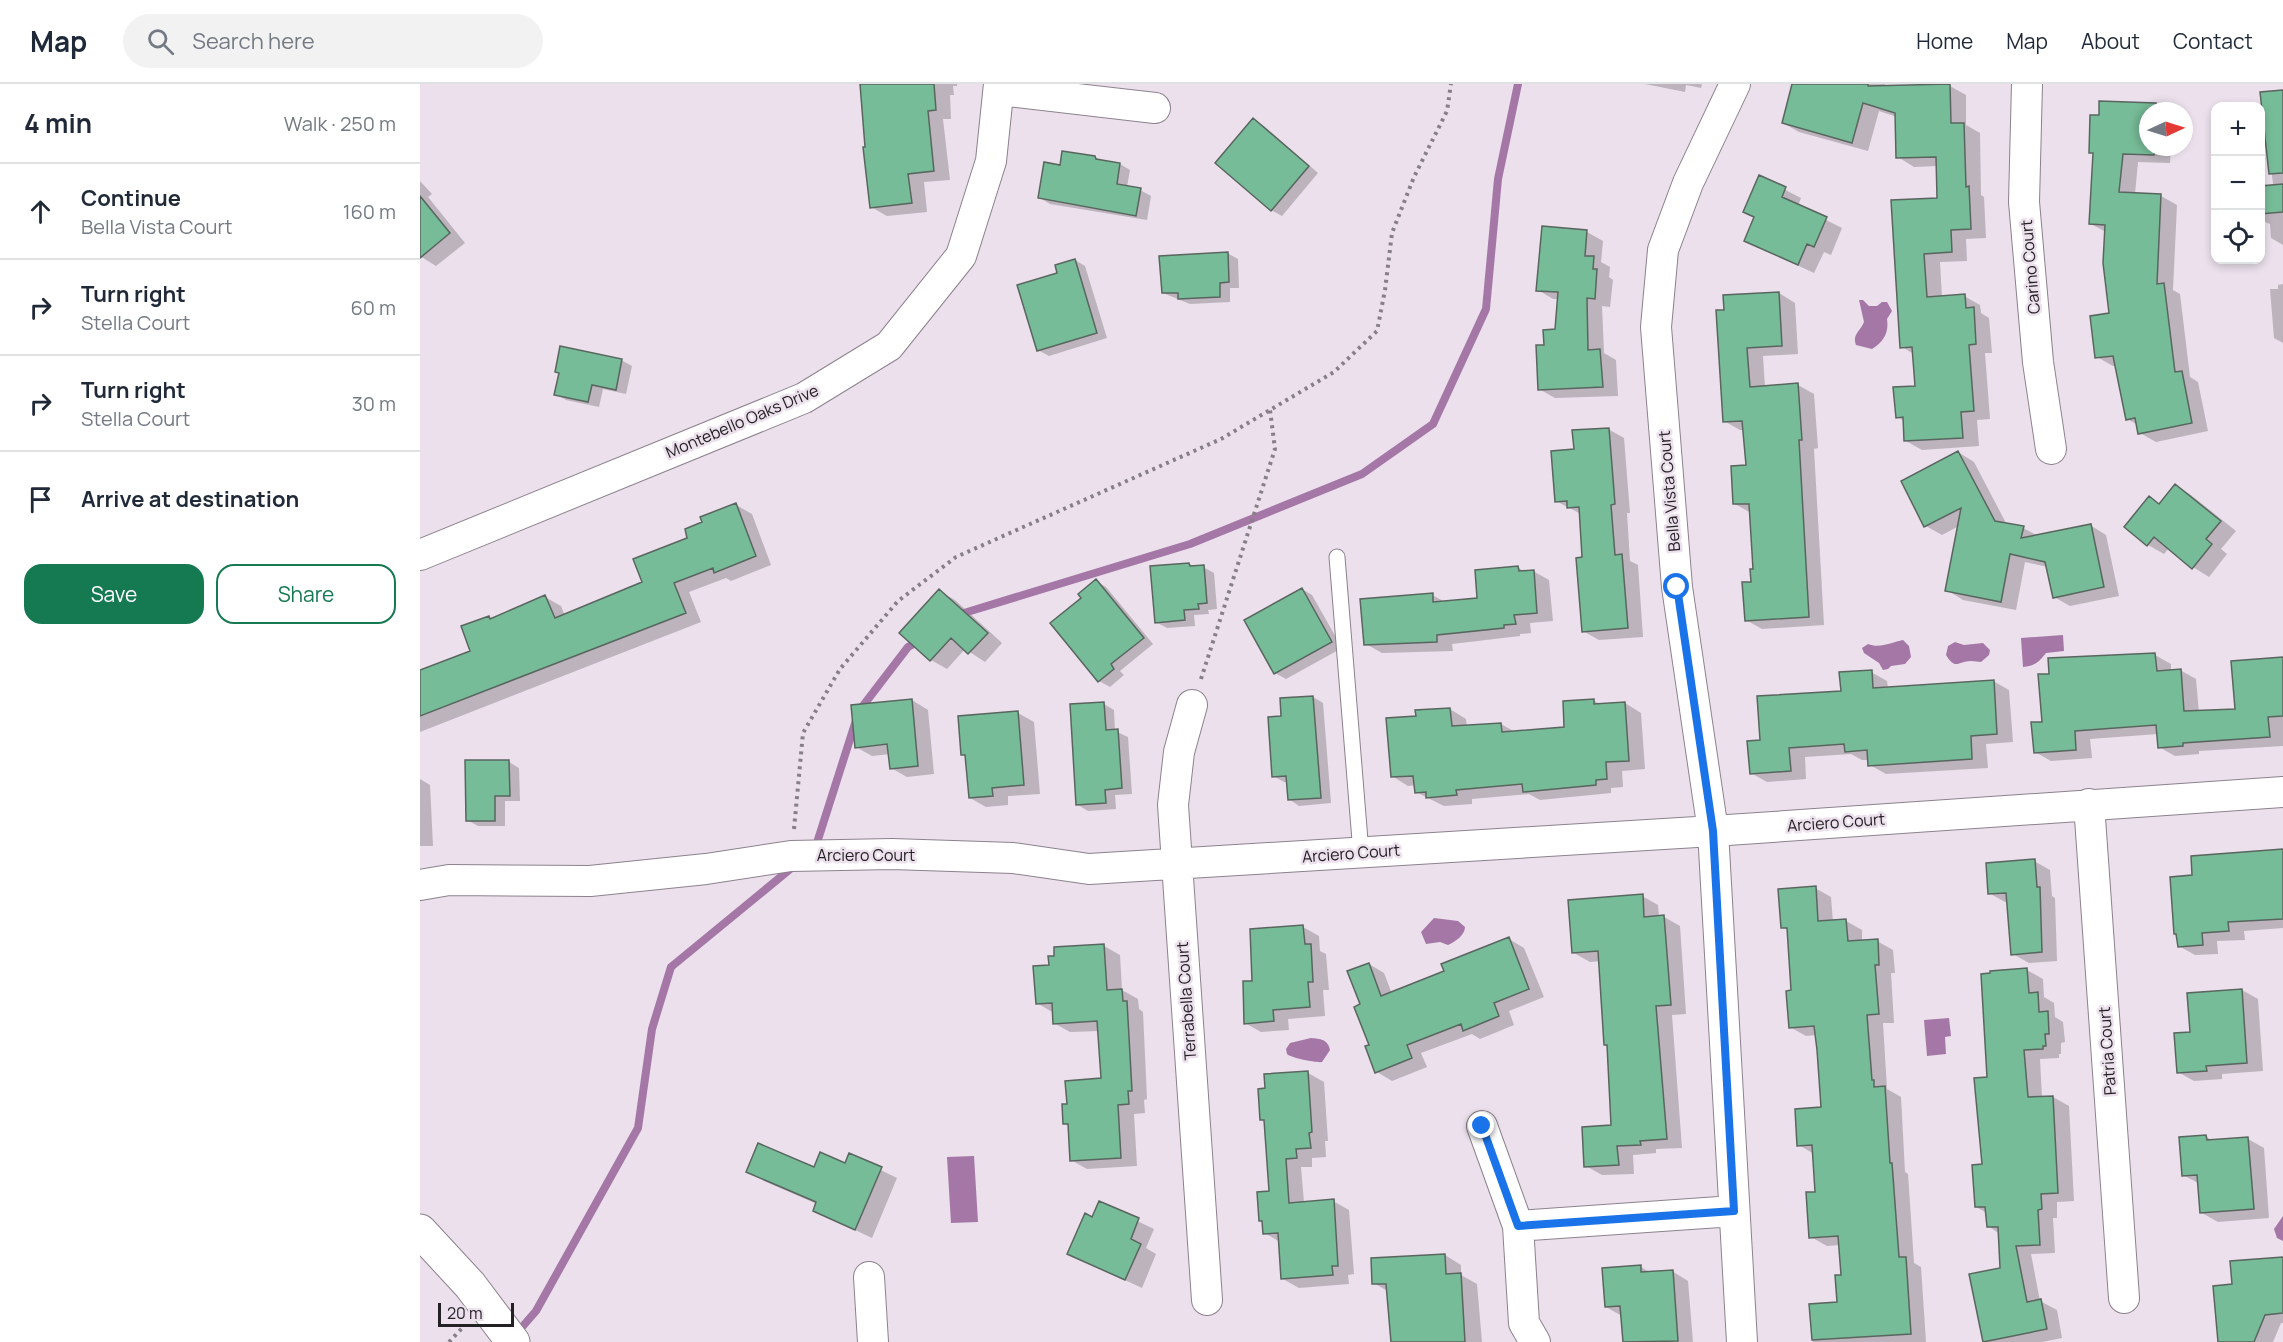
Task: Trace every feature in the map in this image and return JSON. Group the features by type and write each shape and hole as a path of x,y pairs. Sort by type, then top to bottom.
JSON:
{"main road":[{"path":"420,1231 470,1285 513,1342"}],"street":[{"name":"Bella Vista Court","path":"1735,84 1688,183 1663,250 1656,327 1677,587 1713,831 1742,1342"},
{"name":"Carino Court","path":"2027,84 2024,202 2038,362 2051,449"},
{"path":"999,87 1155,108"},
{"name":"Montebello Oaks Drive","path":"420,555 804,398 888,346 961,255 991,161 999,87"},
{"name":"Terrabella Court","path":"1192,705 1179,752 1173,805 1207,1300"},
{"name":"Arciero Court","path":"420,885 450,880 590,881 706,869 791,856 892,854 1013,858 1089,869 1713,831 2283,792"},
{"name":"Patria Court","path":"2089,804 2124,1298"},
{"path":"1482,1126 1518,1226 1524,1323 1534,1342"},
{"path":"1518,1226 1734,1211"},
{"path":"869,1277 873,1342"}],"lane":[{"path":"1337,557 1361,853"}],"path":[{"path":"791,856 803,733 840,669 898,601 956,557 1221,439 1334,372 1377,331 1392,233 1414,177 1447,111 1451,84"},
{"path":"1192,705 1275,449 1270,410"},
{"path":"449,1342 467,1323"}],"shaded area":[{"path":"1859,300 1863,300 1869,306 1887,302 1892,311 1887,319 1885,336 1872,349 1856,345 1856,336 1864,322"},
{"path":"2063,635 2064,651 2046,653 2036,663 2023,667 2021,638"},
{"path":"1903,640 1909,646 1911,657 1905,664 1883,670 1879,663 1864,653 1862,648 1868,644 1881,645"},
{"path":"1955,642 1964,645 1983,643 1990,650 1989,655 1981,662 1952,663 1946,655 1948,646"},
{"path":"1434,918 1458,921 1465,927 1463,933 1448,945 1440,942 1426,944 1421,932"},
{"path":"1949,1018 1951,1036 1945,1037 1946,1054 1927,1056 1924,1020"},
{"path":"1311,1038 1323,1040 1329,1046 1330,1050 1322,1062 1304,1060 1287,1054 1286,1049 1290,1043"},
{"path":"974,1156 978,1222 951,1223 947,1157"},
{"path":"2283,1216 2283,1241 2277,1238 2274,1229"}],"building":[{"path":"860,84 934,84 936,110 928,111 934,171 908,174 912,203 870,208 863,147 865,147"},
{"path":"1792,84 1868,84 1868,86 1950,84 1951,123 1964,123 1966,187 1969,186 1971,229 1951,230 1952,252 1924,254 1927,297 1965,294 1966,308 1974,307 1976,344 1969,345 1974,411 1961,412 1963,438 1904,441 1903,417 1896,418 1893,387 1915,386 1912,347 1900,348 1891,200 1937,198 1936,157 1896,158 1895,113 1863,103 1852,143 1782,123"},
{"path":"2283,90 2283,173 2269,174 2265,138 2265,102 2261,102 2260,92"},
{"path":"2099,101 2139,102 2139,155 2123,154 2119,192 2161,194 2157,284 2164,283 2175,372 2182,371 2192,423 2138,434 2135,418 2126,420 2113,356 2095,358 2090,316 2109,313 2103,263 2105,225 2089,224 2093,153 2089,153 2090,115 2099,115"},
{"path":"1253,118 1309,166 1271,211 1215,163"},
{"path":"1062,151 1120,163 1117,184 1141,188 1136,216 1038,198 1044,162 1060,165"},
{"path":"1759,175 1786,187 1782,197 1827,217 1814,247 1807,244 1798,265 1744,241 1754,217 1743,212"},
{"path":"2283,184 2283,212 2265,214 2265,186"},
{"path":"420,196 450,233 420,258"},
{"path":"1542,226 1587,230 1585,256 1594,256 1593,269 1597,269 1595,299 1587,298 1588,350 1600,349 1603,387 1538,390 1536,345 1544,345 1543,330 1555,329 1558,292 1536,291"},
{"path":"1228,252 1229,282 1220,283 1220,297 1178,299 1178,293 1162,293 1159,256"},
{"path":"1075,259 1097,333 1037,351 1017,285 1057,273 1055,265"},
{"path":"1779,292 1782,346 1747,348 1750,387 1798,383 1809,617 1745,621 1742,582 1751,582 1750,569 1753,569 1749,504 1733,504 1731,466 1746,465 1742,421 1723,422 1716,310 1724,310 1723,295"},
{"path":"560,346 622,359 616,390 592,385 588,402 554,395 559,373 555,372"},
{"path":"1609,428 1615,504 1611,505 1615,555 1622,554 1628,628 1582,632 1576,558 1582,557 1579,507 1567,508 1567,501 1555,502 1551,451 1574,449 1572,430"},
{"path":"1958,451 1995,521 2024,526 2021,538 2091,524 2104,587 2053,598 2045,562 2010,554 2001,602 1945,591 1961,508 1924,527 1901,481"},
{"path":"2175,484 2221,521 2206,539 2212,544 2192,569 2154,537 2147,546 2124,527 2149,496 2159,504"},
{"path":"736,503 756,556 714,573 713,568 674,583 686,613 420,716 420,670 470,651 461,626 489,616 490,619 545,595 555,618 642,582 633,559 687,538 685,529 702,522 700,517"},
{"path":"1189,563 1190,566 1204,565 1207,603 1198,604 1199,609 1184,610 1185,620 1155,623 1150,566"},
{"path":"1518,566 1519,571 1534,570 1537,613 1514,615 1516,624 1504,625 1504,628 1437,635 1437,642 1364,645 1360,599 1433,593 1433,602 1477,598 1475,570"},
{"path":"1096,579 1144,638 1111,664 1114,669 1098,682 1050,623 1081,598 1078,594"},
{"path":"1302,588 1332,642 1274,674 1244,620"},
{"path":"939,589 988,633 968,654 951,638 930,661 899,633"},
{"path":"2155,653 2157,671 2181,669 2184,711 2235,709 2231,661 2283,657 2283,716 2268,717 2270,737 2183,743 2183,746 2158,748 2156,725 2075,731 2076,750 2034,753 2031,722 2042,722 2038,674 2049,674 2048,658"},
{"path":"1872,670 1873,688 1994,680 1997,734 1971,736 1972,759 1868,766 1867,750 1845,752 1844,744 1789,748 1791,771 1750,774 1747,741 1760,740 1757,696 1841,691 1839,672"},
{"path":"1313,696 1321,798 1288,800 1286,776 1272,777 1268,717 1281,716 1280,698"},
{"path":"912,699 918,766 890,769 887,744 855,748 851,705"},
{"path":"1594,699 1594,704 1625,702 1629,761 1606,762 1607,779 1596,780 1596,785 1523,792 1522,784 1456,790 1457,795 1426,798 1426,792 1415,793 1413,776 1391,777 1386,718 1416,716 1415,710 1450,708 1452,726 1501,723 1502,732 1564,727 1563,701"},
{"path":"1104,702 1106,730 1118,729 1122,788 1105,790 1106,803 1076,805 1070,704"},
{"path":"1018,711 1024,785 992,788 993,796 969,798 965,755 961,755 958,716"},
{"path":"465,760 509,760 510,796 495,796 495,821 466,821"},
{"path":"2283,849 2283,919 2228,922 2229,931 2202,933 2203,945 2178,947 2176,934 2174,934 2170,877 2192,875 2191,856"},
{"path":"2035,859 2037,887 2040,887 2042,952 2011,955 2006,893 1988,894 1986,863"},
{"path":"1816,886 1818,921 1846,919 1848,941 1878,939 1879,965 1875,965 1879,1014 1867,1015 1872,1080 1874,1080 1874,1087 1885,1086 1899,1257 1906,1257 1911,1334 1812,1340 1809,1304 1837,1302 1835,1275 1841,1275 1838,1236 1809,1238 1806,1192 1815,1192 1812,1145 1797,1146 1795,1109 1821,1107 1817,1050 1814,1026 1789,1028 1786,991 1791,990 1787,928 1781,928 1778,889"},
{"path":"1643,894 1644,917 1664,915 1671,1005 1656,1006 1667,1139 1640,1141 1641,1145 1617,1146 1619,1165 1584,1167 1582,1127 1611,1125 1607,1045 1604,1045 1598,951 1572,953 1568,900"},
{"path":"1303,925 1305,944 1311,944 1313,982 1308,982 1310,1007 1273,1010 1274,1021 1244,1024 1243,981 1252,981 1250,929"},
{"path":"1509,937 1529,989 1494,1003 1499,1016 1463,1031 1461,1024 1407,1045 1412,1058 1375,1073 1365,1046 1369,1045 1354,1007 1360,1004 1347,971 1369,963 1381,996 1444,971 1441,964"},
{"path":"1104,944 1107,990 1122,989 1123,1001 1127,1001 1132,1091 1128,1091 1129,1104 1118,1105 1121,1158 1070,1161 1068,1124 1063,1124 1062,1104 1067,1104 1065,1081 1101,1078 1097,1021 1053,1024 1052,1003 1036,1004 1033,966 1049,965 1048,956 1054,956 1054,947"},
{"path":"2027,968 2029,993 2038,992 2039,1012 2048,1011 2049,1034 2045,1034 2046,1046 2043,1046 2043,1049 2024,1050 2028,1097 2053,1096 2058,1193 2041,1194 2042,1209 2038,1210 2040,1245 2016,1246 2027,1302 2041,1299 2047,1329 1983,1342 1969,1274 2000,1268 1998,1227 1987,1227 1985,1207 1975,1207 1972,1165 1982,1164 1974,1078 1987,1077 1981,974 1990,973 1990,971"},
{"path":"2242,989 2247,1063 2206,1066 2207,1071 2177,1073 2174,1033 2190,1032 2187,993"},
{"path":"1308,1071 1311,1148 1296,1149 1297,1158 1286,1159 1289,1203 1334,1199 1338,1266 1332,1266 1333,1275 1281,1279 1278,1233 1263,1234 1262,1221 1259,1221 1257,1192 1269,1191 1264,1120 1260,1120 1258,1089 1265,1088 1264,1074"},
{"path":"2206,1135 2207,1140 2248,1137 2254,1209 2200,1213 2197,1175 2182,1176 2179,1137"},
{"path":"758,1143 814,1167 820,1152 845,1163 849,1153 882,1167 855,1230 813,1211 816,1202 746,1172"},
{"path":"1099,1201 1139,1218 1131,1239 1141,1244 1125,1280 1067,1254 1085,1213 1092,1217"},
{"path":"1445,1254 1446,1274 1461,1273 1465,1342 1391,1342 1386,1284 1372,1284 1371,1258"},
{"path":"2283,1257 2283,1313 2265,1315 2254,1342 2218,1342 2213,1286 2232,1284 2230,1261"},
{"path":"1641,1265 1641,1272 1673,1270 1678,1341 1623,1342 1620,1306 1605,1307 1602,1268"}],"waterway":[{"path":"956,618 964,613 1190,544 1362,474 1433,424 1486,309 1498,179 1518,84"},
{"path":"815,849 859,711 908,647 921,640"},
{"path":"516,1334 536,1311 638,1128 652,1029 671,967 794,866"}],"route":[{"path":"1482,1126 1518,1226 1734,1211 1713,831 1677,587"}]}
